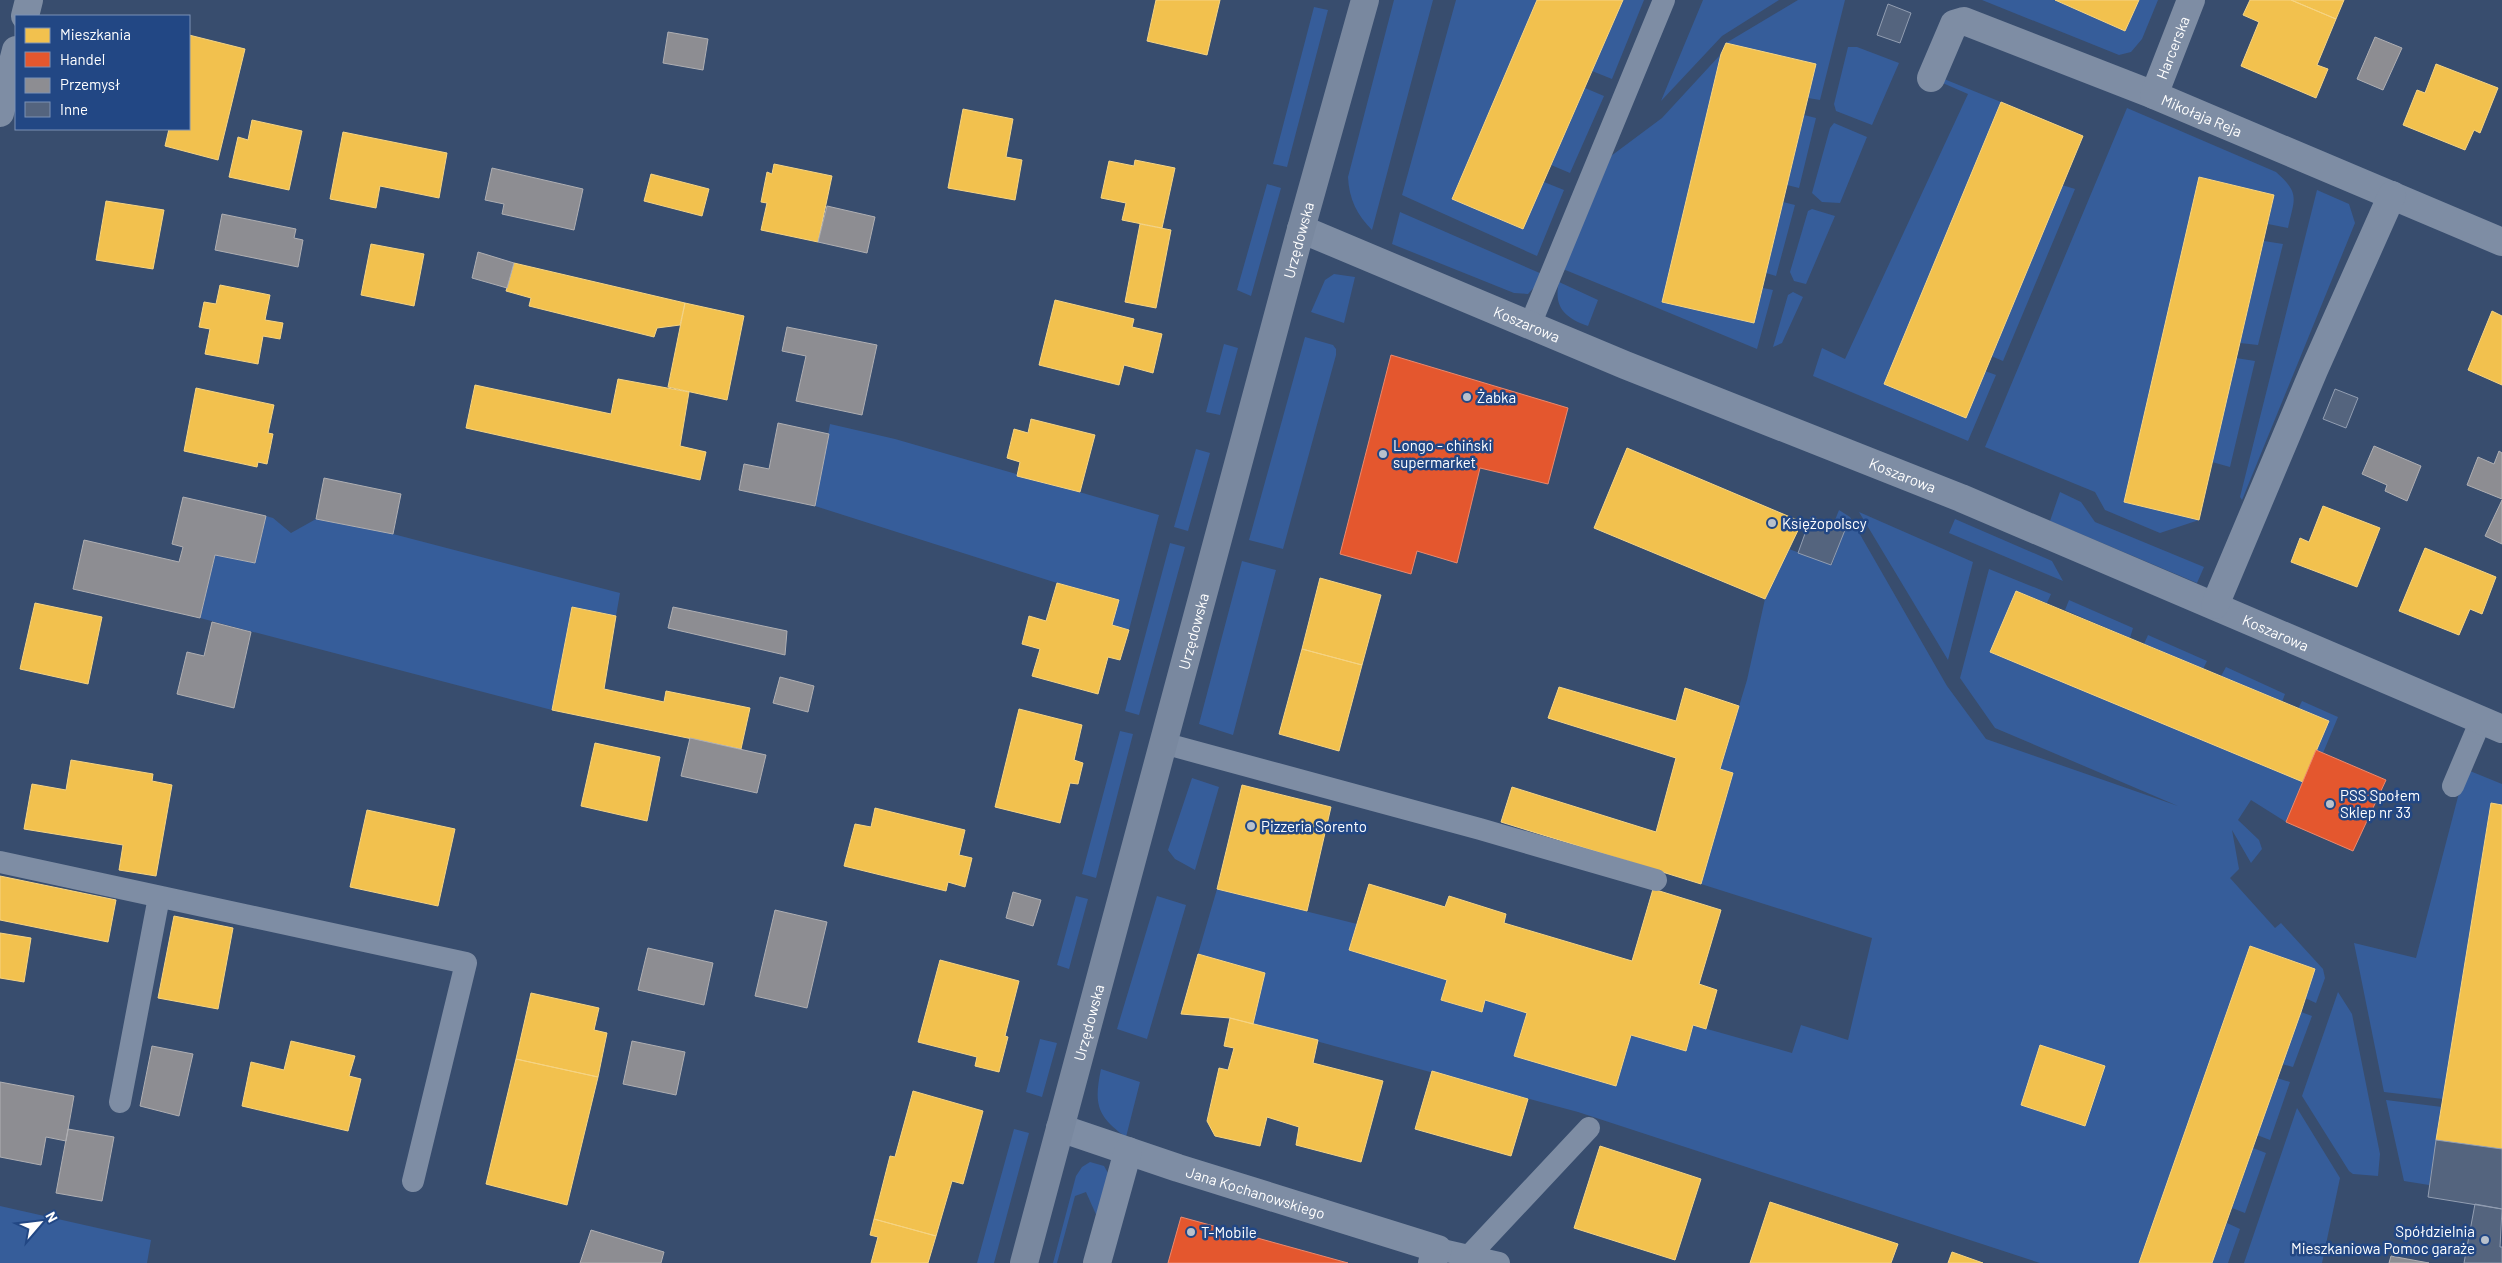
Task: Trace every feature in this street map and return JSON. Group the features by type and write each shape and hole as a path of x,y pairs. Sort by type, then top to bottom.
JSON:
{"street":[{"path":"25,15 29,0"},
{"name":"Urzędowska","path":"1024,1263 1301,229 1365,0"},
{"name":"Harcerska","path":"2154,95 2191,0"},
{"name":"Mikołaja Reja","path":"1931,78 1954,24 1964,21 2154,95 2502,242"},
{"path":"0,113 15,54"},
{"path":"2215,605 2314,370 2392,195"},
{"name":"Koszarowa","path":"1301,229 1782,429 1961,498 2492,724"},
{"name":"Jana Kochanowskiego","path":"1060,1128 1435,1256"},
{"path":"1097,1263 1128,1151"}],"lane":[{"path":"1530,325 1664,0"},
{"path":"2453,786 2492,724"},
{"path":"1163,744 1480,829 1656,880"},
{"path":"0,862 466,964 413,1181"},
{"path":"120,1102 159,897"},
{"path":"1469,1256 1589,1128"},
{"path":"1435,1256 1469,1256 1499,1263"}],"shaded area":[{"path":"1394,0 1433,0 1372,230 1355,206 1350,192 1348,177"},
{"path":"1456,0 1537,0 1452,198 1522,229 1544,182 1564,190 1537,256 1402,195"},
{"path":"1623,0 1644,0 1612,79 1592,71"},
{"path":"1703,0 1779,0 1722,36 1661,101"},
{"path":"1798,0 1845,0 1820,100 1808,98 1726,43"},
{"path":"1982,0 2055,0 2125,31 2139,0 2158,0 2142,39 2131,52 2119,55"},
{"path":"1314,7 1328,10 1287,167 1273,164"},
{"path":"1848,47 1857,47 1899,63 1872,125 1836,111 1834,104"},
{"path":"1721,54 1663,301 1754,323 1763,288 1773,290 1757,349 1563,269 1611,156 1662,118"},
{"path":"1939,77 2001,102 1884,384 1966,418 1985,371 1996,375 1968,441 1813,376 1822,348 1845,359 1968,94 1938,81"},
{"path":"1585,88 1604,96 1570,173 1551,165"},
{"path":"2127,108 2276,172 2289,186 2294,197 2288,228 2268,224 2274,195 2200,177 2124,502 2199,520 2160,533 2105,510 2095,492 1985,447"},
{"path":"1804,115 1816,118 1799,188 1787,185"},
{"path":"1834,123 1867,137 1840,203 1822,202 1812,193 1830,128"},
{"path":"1267,184 1281,188 1251,296 1237,290"},
{"path":"2062,185 2075,189 2003,361 1991,356"},
{"path":"2317,190 2349,204 2355,223 2242,500 2240,497"},
{"path":"1783,202 1795,205 1776,276 1766,273"},
{"path":"1812,209 1835,216 1806,284 1794,281 1790,272 1808,211"},
{"path":"1400,212 1542,274 1539,282 1528,294 1514,293 1392,244"},
{"path":"2264,241 2283,244 2258,345 2240,343"},
{"path":"1334,274 1355,277 1344,323 1311,312 1325,280"},
{"path":"1559,282 1598,300 1588,326 1573,319 1563,311 1558,299"},
{"path":"1793,292 1803,297 1782,343 1773,347 1788,295"},
{"path":"1305,337 1333,345 1336,349 1336,355 1283,549 1249,540"},
{"path":"1224,344 1238,348 1220,415 1206,412"},
{"path":"2236,358 2255,361 2230,467 2212,462"},
{"path":"830,424 895,439 1159,515 1129,630 1112,625 1118,599 1057,583 815,506"},
{"path":"1196,449 1210,453 1188,531 1174,527"},
{"path":"2060,492 2081,502 2095,522 2204,567 2197,583 2050,521"},
{"path":"1839,510 1850,517 1947,686 1986,739 2178,806 1995,728 1960,678 1989,569 2051,594 2047,603 2016,591 1990,652 2303,782 2286,822 2251,800 2238,820 2259,840 2262,849 2251,863 2232,830 2239,869 2230,878 2275,928 2281,923 2323,969 2325,978 2316,1003 2305,998 2315,969 2250,946 2139,1263 2040,1263 1578,1112 1253,1024 1265,973 1198,954 1217,889 1357,924 1349,950 1447,980 1441,1000 1481,1012 1485,1000 1527,1013 1514,1055 1616,1086 1631,1035 1685,1051 1693,1025 1792,1053 1801,1025 1848,1040 1872,938 1701,884 1733,774 1720,769 1747,680 1765,599 1789,549 1832,565 1844,530 1833,525"},
{"path":"1859,512 1973,562 1948,660"},
{"path":"266,516 273,518 291,533 316,519 393,534 620,593 616,616 572,607 552,710 200,618 215,555 255,563"},
{"path":"1955,519 2052,561 2063,581 1949,533"},
{"path":"1170,543 1185,547 1139,715 1125,711"},
{"path":"1242,561 1276,570 1233,735 1199,724"},
{"path":"2069,600 2133,628 2130,638 2065,610"},
{"path":"2148,635 2207,661 2203,669 2144,644"},
{"path":"2226,667 2285,694 2282,702 2221,676"},
{"path":"2302,701 2338,717 2323,753 2316,750 2298,709"},
{"path":"1120,731 1133,734 1096,878 1082,874"},
{"path":"2470,771 2502,784 2502,805 2491,803 2443,1099 2384,1092 2354,943 2416,958 2460,789"},
{"path":"1192,778 1219,787 1195,870 1175,859 1168,850"},
{"path":"1076,896 1088,899 1069,969 1057,965"},
{"path":"1157,896 1186,905 1147,1039 1117,1029"},
{"path":"2338,992 2352,1014 2380,1154 2378,1176 2353,1174 2349,1171 2302,1096"},
{"path":"2301,1012 2312,1016 2293,1067 2282,1064"},
{"path":"1040,1039 1057,1043 1042,1097 1026,1092"},
{"path":"1101,1069 1140,1082 1126,1137 1108,1122 1100,1108 1098,1091"},
{"path":"2277,1078 2290,1082 2270,1140 2257,1135"},
{"path":"2386,1100 2442,1107 2429,1185 2404,1181"},
{"path":"2297,1108 2340,1178 2322,1263 2244,1263"},
{"path":"1014,1129 1029,1133 994,1263 977,1263"},
{"path":"2253,1148 2266,1153 2245,1213 2232,1208"},
{"path":"1090,1162 1104,1166 1108,1173 1098,1219 1086,1192 1075,1196 1057,1263 1053,1263 1076,1176 1082,1167"},
{"path":"0,1206 151,1240 147,1263 0,1263"},
{"path":"2227,1223 2240,1229 2228,1263 2212,1263"}],"building: Mieszkania":[{"path":"1156,0 1220,0 1207,55 1147,41"},
{"path":"1537,0 1623,0 1523,229 1452,199"},
{"path":"2055,0 2139,0 2125,31"},
{"path":"2250,0 2291,0 2336,19 2317,65 2328,69 2316,98 2241,66 2259,22 2243,15"},
{"path":"2291,0 2344,0 2336,19"},
{"path":"190,35 245,49 218,160 165,146 169,130 190,130"},
{"path":"1726,43 1816,64 1754,323 1662,302 1721,54"},
{"path":"2436,64 2498,88 2480,133 2474,130 2465,150 2403,125 2417,90 2425,93"},
{"path":"2001,102 2083,136 1966,418 1884,384"},
{"path":"963,109 1013,119 1006,157 1022,160 1015,200 948,188"},
{"path":"252,120 302,131 289,190 229,177 238,137 248,140"},
{"path":"343,132 447,153 439,198 380,186 376,208 330,199"},
{"path":"1135,160 1175,168 1162,228 1122,220 1126,203 1101,198 1109,161 1134,166"},
{"path":"774,164 832,176 818,242 761,230 767,203 761,202 767,172 772,174"},
{"path":"651,174 709,189 702,216 644,201"},
{"path":"2199,177 2274,195 2199,520 2124,502"},
{"path":"106,201 164,210 153,269 96,260"},
{"path":"1140,224 1171,230 1156,308 1125,302"},
{"path":"371,244 424,254 414,306 361,295"},
{"path":"514,263 685,303 680,325 657,328 654,337 529,306 531,298 506,291"},
{"path":"220,285 270,295 265,320 283,323 280,339 263,336 258,364 205,354 210,329 199,327 204,302 216,304"},
{"path":"1055,300 1134,319 1132,327 1162,334 1153,373 1124,365 1119,385 1039,365"},
{"path":"685,303 744,316 727,400 668,387"},
{"path":"2492,311 2502,316 2502,385 2468,370"},
{"path":"618,379 689,392 680,446 706,452 700,480 466,428 475,385 611,414"},
{"path":"196,388 274,405 268,433 273,434 267,464 258,462 257,467 184,451"},
{"path":"1031,419 1095,435 1080,492 1017,476 1020,462 1007,458 1014,429 1028,433"},
{"path":"1627,448 1802,522 1765,599 1594,528"},
{"path":"2323,506 2380,528 2357,587 2291,562 2300,538 2309,542"},
{"path":"2425,548 2496,577 2482,614 2470,609 2459,635 2399,611"},
{"path":"1320,578 1381,595 1362,665 1302,649"},
{"path":"1057,583 1119,600 1112,625 1129,630 1120,660 1108,657 1098,694 1032,676 1040,649 1022,644 1029,616 1046,621"},
{"path":"2016,591 2329,721 2303,782 1990,652"},
{"path":"35,603 102,617 88,684 20,669"},
{"path":"572,607 616,616 604,689 664,702 666,691 750,708 741,749 552,710"},
{"path":"1302,649 1362,665 1339,751 1279,734"},
{"path":"1559,687 1676,721 1685,688 1739,706 1720,769 1733,773 1701,884 1501,822 1512,787 1656,832 1676,758 1548,718"},
{"path":"1019,709 1082,725 1074,760 1083,763 1078,784 1070,783 1060,823 995,807"},
{"path":"595,743 660,757 647,821 581,806"},
{"path":"71,760 153,774 152,781 172,785 156,876 119,870 123,845 24,829 32,784 66,790"},
{"path":"1242,785 1331,807 1307,911 1217,889"},
{"path":"2491,803 2502,805 2502,1149 2436,1140"},
{"path":"875,808 965,830 959,855 972,858 965,887 948,882 946,891 844,866 855,824 871,827"},
{"path":"367,810 455,829 438,906 350,887"},
{"path":"0,876 116,900 108,942 0,920"},
{"path":"1369,884 1445,907 1449,896 1506,914 1504,923 1632,961 1653,889 1721,910 1699,984 1717,990 1706,1029 1693,1025 1686,1051 1631,1035 1616,1086 1514,1056 1527,1013 1485,1000 1482,1012 1441,1000 1447,980 1349,950"},
{"path":"174,916 233,928 218,1009 158,998"},
{"path":"0,933 31,938 24,982 0,978"},
{"path":"2250,946 2315,969 2301,1012 2212,1263 2139,1263"},
{"path":"1198,954 1265,973 1253,1024 1230,1018 1181,1014"},
{"path":"940,960 1019,981 1005,1036 1008,1037 999,1072 975,1066 977,1057 918,1042"},
{"path":"531,993 599,1008 594,1030 607,1033 598,1077 516,1059"},
{"path":"1230,1018 1318,1040 1313,1063 1383,1081 1361,1162 1296,1145 1299,1127 1267,1117 1260,1146 1215,1136 1207,1121 1219,1068 1228,1070 1234,1048 1224,1046"},
{"path":"291,1041 355,1056 349,1076 361,1079 348,1131 242,1106 251,1062 284,1070"},
{"path":"2040,1045 2105,1066 2085,1126 2021,1105"},
{"path":"516,1059 598,1077 567,1205 486,1184"},
{"path":"1432,1071 1528,1099 1511,1156 1415,1129"},
{"path":"913,1091 983,1111 963,1184 952,1181 936,1236 874,1219 890,1156 895,1157"},
{"path":"1600,1146 1701,1179 1675,1260 1574,1228"},
{"path":"1770,1202 1898,1244 1891,1263 1750,1263"},
{"path":"874,1219 936,1236 928,1263 871,1263 878,1237 870,1235"},
{"path":"1952,1252 1983,1263 1948,1263"}],"building: Handel":[{"path":"1391,355 1568,408 1548,484 1480,468 1457,563 1417,551 1411,574 1340,554"},
{"path":"2316,750 2386,780 2353,851 2286,822"},
{"path":"1181,1217 1348,1263 1168,1263"}],"building: Przemysł":[{"path":"668,32 708,39 703,70 663,63"},
{"path":"2375,37 2402,48 2383,90 2357,79"},
{"path":"492,168 583,189 574,230 502,214 504,204 485,200"},
{"path":"827,206 875,217 867,253 818,242"},
{"path":"222,214 296,229 294,238 303,240 298,267 215,250"},
{"path":"478,252 514,263 507,288 472,278"},
{"path":"787,327 877,345 862,415 796,401 806,356 782,351"},
{"path":"778,423 829,434 815,506 739,490 744,464 769,469"},
{"path":"2374,446 2421,466 2407,501 2385,491 2387,485 2362,474"},
{"path":"2499,451 2502,453 2502,499 2467,485 2478,457 2494,464"},
{"path":"324,478 401,494 393,534 316,519"},
{"path":"183,497 266,516 255,563 215,555 200,618 73,589 84,540 179,562 183,547 172,544"},
{"path":"2502,500 2502,544 2485,536"},
{"path":"673,607 787,631 785,655 668,628"},
{"path":"212,622 251,632 234,708 177,694 187,652 204,656"},
{"path":"780,677 814,686 808,712 773,703"},
{"path":"690,738 766,755 757,793 681,776"},
{"path":"1013,892 1041,900 1033,926 1006,918"},
{"path":"775,910 827,922 807,1008 755,996"},
{"path":"648,948 713,963 704,1005 638,990"},
{"path":"632,1041 685,1052 676,1095 623,1084"},
{"path":"152,1046 193,1054 179,1116 140,1106"},
{"path":"0,1082 74,1096 66,1141 46,1137 41,1165 0,1157"},
{"path":"68,1129 114,1137 102,1201 56,1193"},
{"path":"591,1230 664,1252 661,1263 580,1263"},
{"path":"2391,1256 2429,1263 2389,1263"}],"building: Inne":[{"path":"1888,4 1911,13 1900,43 1877,35"},
{"path":"2335,389 2358,398 2346,428 2323,419"},
{"path":"1811,517 1845,530 1831,565 1798,553"},
{"path":"2436,1140 2502,1149 2502,1209 2428,1197"},
{"name":"Spółdzielnia Mieszkaniowa Pomoc garaże","path":"2475,1204 2502,1209 2500,1247 2502,1247 2502,1263 2464,1263"}],"place":[{"name":"Żabka","path":"1467,397"},
{"name":"Longo - chiński supermarket","path":"1383,454"},
{"name":"Księżopolscy","path":"1772,523"},
{"name":"PSS Społem Sklep nr 33","path":"2330,804"},
{"name":"Pizzeria Sorento","path":"1251,826"},
{"name":"T-Mobile","path":"1191,1232"},
{"name":"Spółdzielnia Mieszkaniowa Pomoc garaże","path":"2485,1240"}]}
